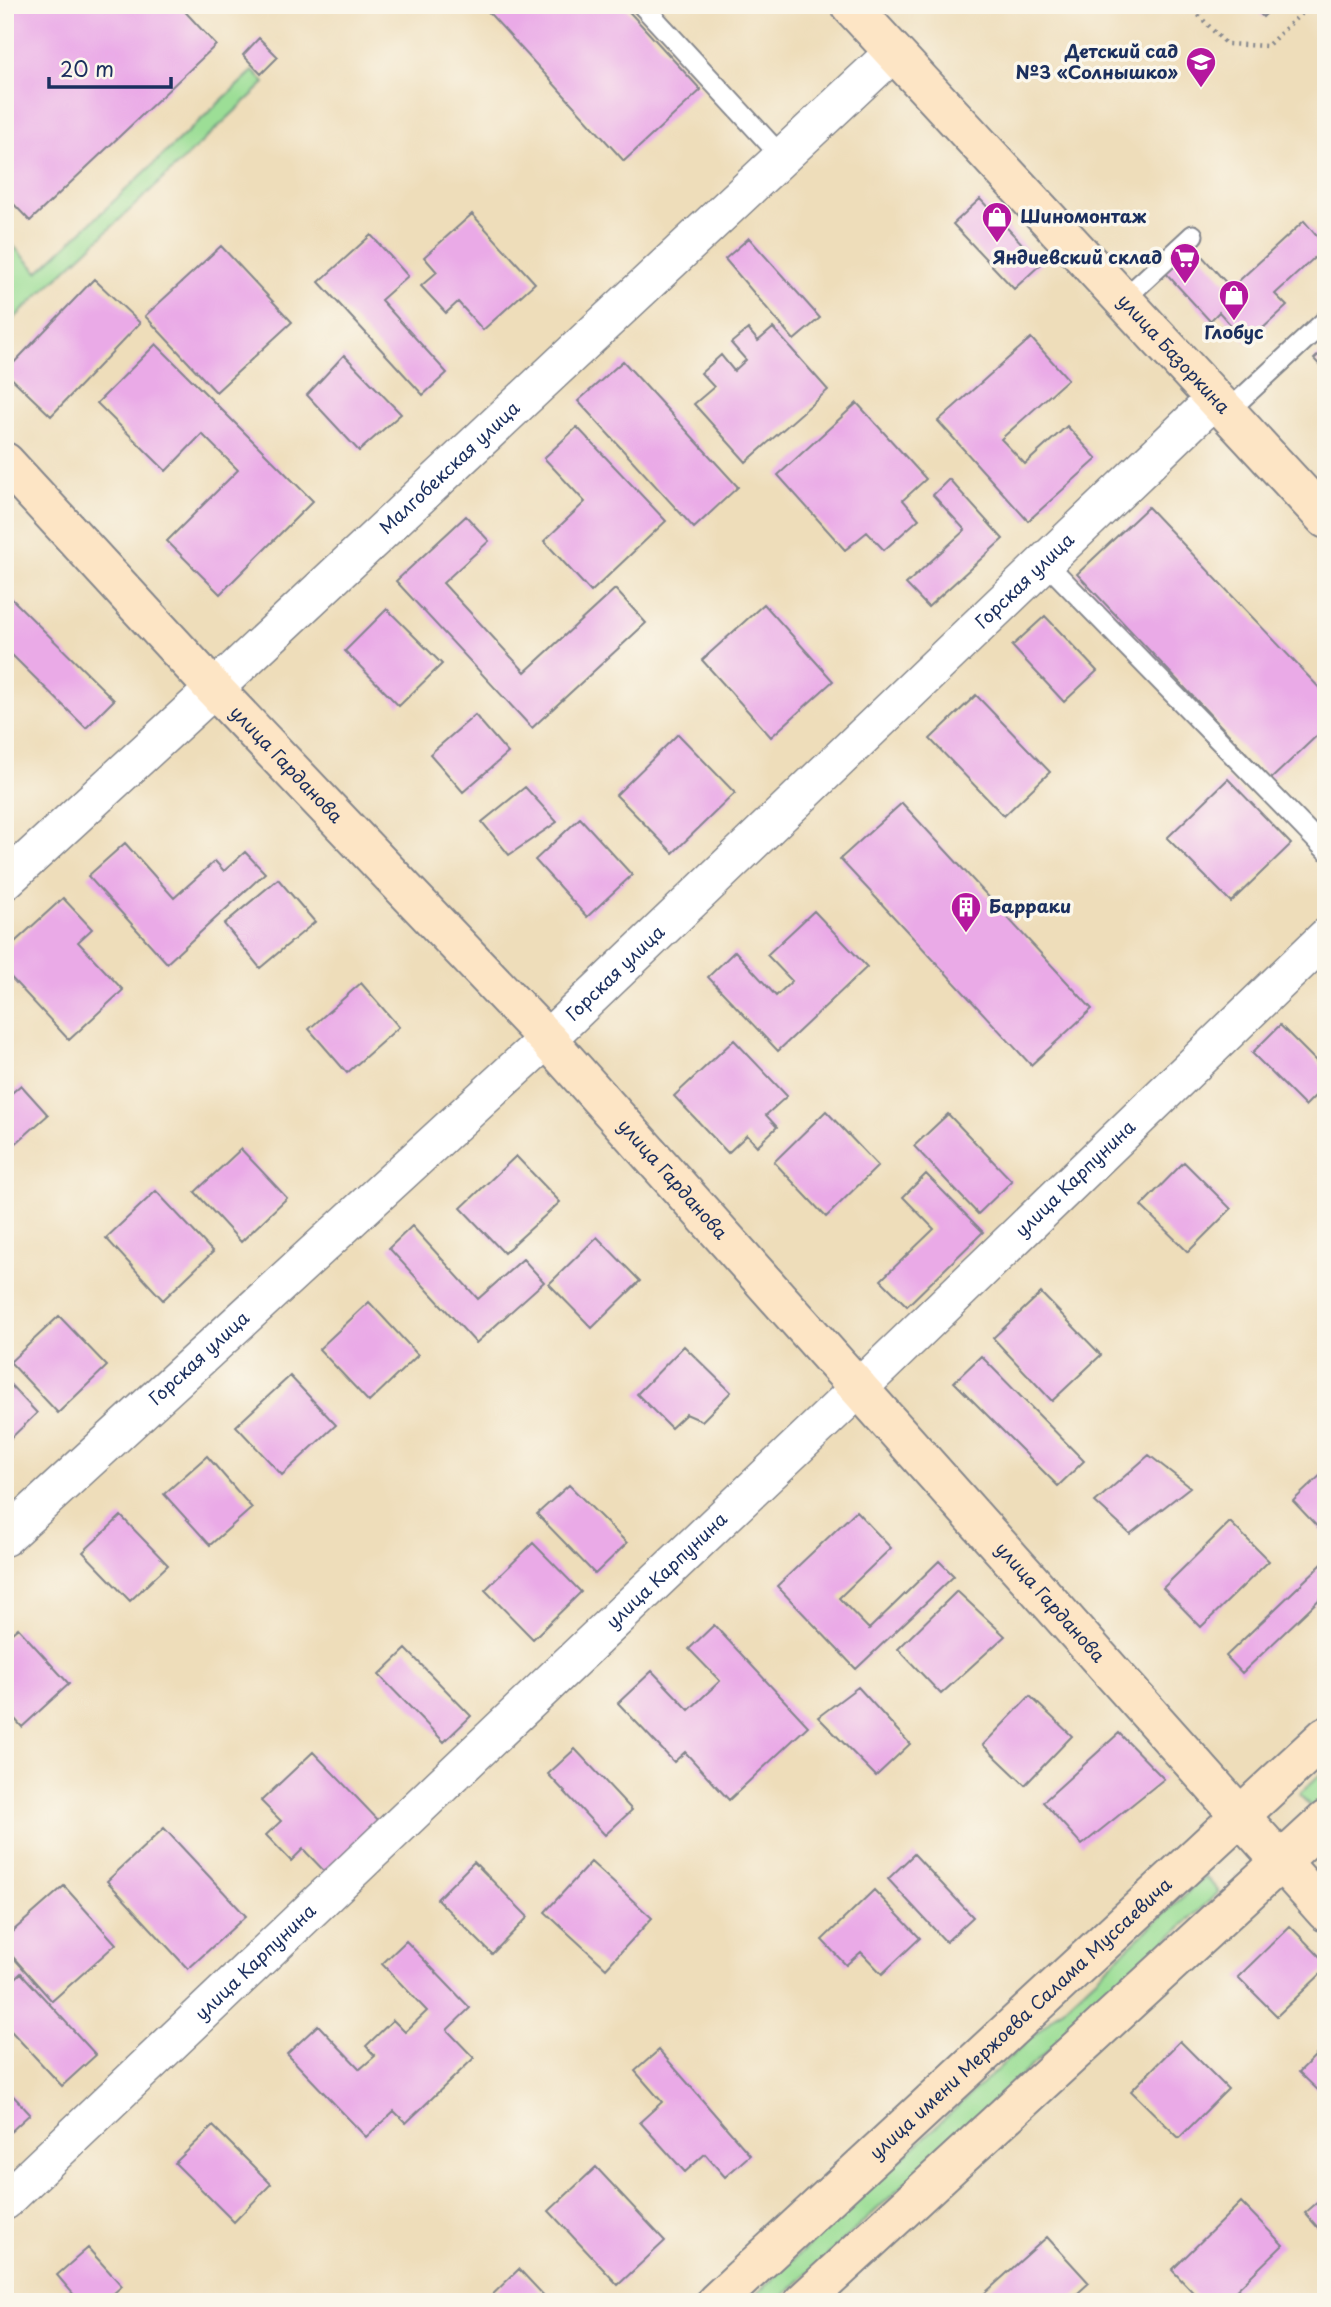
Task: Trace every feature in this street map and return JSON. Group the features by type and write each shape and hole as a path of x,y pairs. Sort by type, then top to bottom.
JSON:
{"street":[{"name":"улица Базоркина","path":"850,5 1326,519"},
{"name":"Малгобекская улица","path":"5,881 214,689 894,52"},
{"name":"Горская улица","path":"5,1537 547,1039 1045,562 1221,405"},
{"name":"улица Гарданова","path":"5,462 214,689 547,1039 1326,1912"},
{"name":"улица Карпунина","path":"5,2201 858,1389 1326,937"},
{"name":"улица имени Мержоева Салама Муссаевича","path":"716,2302 1326,1736"},
{"path":"803,2302 1326,1820"}],"lane":[{"path":"642,5 782,157"},
{"path":"1123,300 1193,234"},
{"path":"1221,405 1326,320"},
{"path":"1045,562 1326,850"}],"path":[{"path":"1189,5 1226,44 1267,46 1310,5"}],"green space":[{"path":"253,71 265,83 5,327 5,237 38,272"},
{"path":"1326,1769 1326,1795 1312,1808 1299,1794"},
{"path":"1205,1876 1219,1892 777,2302 748,2302"}],"building":[{"path":"5,5 179,5 216,45 30,221 5,195"},
{"path":"482,5 623,5 701,90 624,161"},
{"path":"1252,5 1275,5 1263,17"},
{"path":"259,38 278,57 261,74 243,55"},
{"name":"Шиномонтаж","path":"980,199 1041,264 1014,289 953,224"},
{"path":"472,214 535,283 483,330 458,302 446,313 421,286 437,272 424,257"},
{"path":"1304,221 1326,247 1275,294 1287,306 1247,343 1219,312 1210,321 1163,270 1191,244 1231,288"},
{"path":"371,235 408,276 381,300 447,373 423,395 319,282"},
{"path":"749,238 820,318 794,340 725,259"},
{"path":"221,246 292,322 216,392 145,316"},
{"path":"94,279 140,323 51,416 5,372"},
{"path":"773,328 828,390 746,462 694,404 714,387 701,373 721,355 734,371 746,360 731,343 748,329 758,341"},
{"path":"1031,338 1068,379 1001,439 1025,464 1067,426 1097,459 1028,521 938,421"},
{"path":"156,344 313,501 220,594 167,541 238,470 202,434 166,471 97,403"},
{"path":"1326,348 1326,372 1314,359"},
{"path":"344,355 401,414 359,451 307,395"},
{"path":"623,361 738,487 694,528 578,401"},
{"path":"857,403 926,479 903,500 919,519 884,550 867,532 845,550 778,475"},
{"path":"577,427 666,521 591,592 544,541 585,502 544,458"},
{"path":"949,479 1003,539 928,607 906,584 965,530 933,495"},
{"path":"1148,507 1326,695 1326,727 1271,779 1077,574"},
{"path":"466,516 489,541 443,583 525,672 615,589 646,623 532,728 396,581"},
{"path":"5,592 114,700 86,728 5,648"},
{"path":"764,604 833,681 771,737 702,660"},
{"path":"387,609 442,664 399,706 345,651"},
{"path":"1045,616 1097,671 1064,702 1012,646"},
{"path":"976,695 1050,772 1004,816 930,739"},
{"path":"475,715 508,753 463,792 430,754"},
{"path":"678,734 735,793 673,853 616,795"},
{"path":"1228,779 1291,844 1231,902 1167,838"},
{"path":"525,787 557,822 509,855 482,822"},
{"name":"Барраки","path":"902,803 1092,1009 1031,1065 840,859"},
{"path":"580,818 632,875 587,917 535,860"},
{"path":"125,843 174,898 215,861 224,871 245,852 265,873 167,963 88,876"},
{"path":"278,879 315,922 260,968 224,924"},
{"path":"63,898 92,929 78,942 123,990 69,1040 5,971 5,951"},
{"path":"814,911 867,967 778,1051 708,977 735,951 776,996 792,981 767,955"},
{"path":"361,983 399,1027 347,1073 309,1029"},
{"path":"1280,1025 1326,1071 1326,1085 1305,1106 1252,1053"},
{"path":"734,1040 787,1096 766,1115 777,1127 757,1146 747,1135 728,1153 674,1096"},
{"path":"21,1085 48,1115 5,1153 5,1099"},
{"path":"826,1111 878,1166 826,1217 774,1162"},
{"path":"948,1114 1012,1181 978,1214 914,1146"},
{"path":"241,1149 287,1198 241,1242 195,1192"},
{"path":"516,1156 560,1202 504,1253 461,1208"},
{"path":"1184,1162 1231,1209 1188,1252 1141,1206"},
{"path":"926,1174 983,1232 907,1306 881,1280 934,1229 903,1197"},
{"path":"156,1191 213,1252 163,1300 106,1238"},
{"path":"412,1226 478,1299 523,1259 544,1282 476,1343 389,1248"},
{"path":"597,1237 640,1281 592,1328 549,1284"},
{"path":"1041,1293 1101,1355 1052,1401 993,1338"},
{"path":"369,1302 418,1355 369,1402 319,1349"},
{"path":"59,1316 107,1366 58,1413 10,1362"},
{"path":"684,1346 731,1392 702,1421 686,1414 671,1428 637,1394"},
{"path":"981,1356 1084,1461 1058,1486 954,1382"},
{"path":"290,1376 336,1425 282,1475 236,1426"},
{"path":"5,1379 37,1413 5,1444"},
{"path":"1149,1455 1190,1487 1130,1534 1095,1502"},
{"path":"207,1456 252,1508 210,1545 164,1494"},
{"path":"1326,1470 1326,1536 1293,1501"},
{"path":"569,1485 627,1543 595,1574 537,1514"},
{"path":"856,1511 891,1548 839,1598 869,1629 939,1561 954,1576 856,1669 777,1586"},
{"path":"121,1516 168,1565 130,1601 83,1552"},
{"path":"1230,1522 1269,1561 1201,1627 1163,1588"},
{"path":"533,1543 581,1592 533,1639 485,1590"},
{"path":"1322,1564 1326,1568 1326,1593 1242,1673 1226,1656"},
{"path":"957,1591 1005,1636 941,1694 898,1649"},
{"path":"714,1625 808,1726 729,1800 685,1752 674,1762 618,1703 652,1671 689,1710 720,1681 689,1649"},
{"path":"18,1628 69,1684 22,1727 5,1708 5,1639"},
{"path":"406,1649 471,1716 444,1742 379,1675"},
{"path":"858,1687 910,1744 876,1776 818,1717"},
{"path":"1030,1696 1072,1736 1025,1785 983,1745"},
{"path":"1119,1733 1164,1779 1082,1845 1043,1802"},
{"path":"575,1749 632,1810 605,1835 548,1774"},
{"path":"313,1752 382,1824 329,1876 303,1849 291,1861 266,1835 281,1821 261,1801"},
{"path":"164,1828 246,1916 188,1969 107,1881"},
{"path":"914,1854 973,1917 946,1942 888,1879"},
{"path":"474,1862 528,1917 492,1954 437,1899"},
{"path":"591,1862 652,1918 606,1968 545,1912"},
{"path":"64,1886 116,1944 52,2001 5,1948 5,1938"},
{"path":"874,1890 920,1938 882,1974 861,1952 846,1965 822,1940"},
{"path":"1290,1926 1326,1963 1326,1969 1277,2016 1238,1977"},
{"path":"406,1941 470,2008 447,2030 474,2058 406,2123 394,2111 366,2137 287,2054 318,2025 360,2069 375,2056 366,2046 393,2020 405,2032 427,2011 382,1964"},
{"path":"21,1973 96,2055 62,2086 11,2031 5,2036 5,1988"},
{"path":"1180,2041 1228,2089 1179,2138 1131,2091"},
{"path":"1326,2045 1326,2098 1299,2072"},
{"path":"659,2050 750,2155 725,2177 705,2154 685,2172 640,2122 662,2102 635,2071"},
{"path":"5,2087 30,2114 5,2137"},
{"path":"213,2126 271,2184 234,2222 175,2163"},
{"path":"596,2167 665,2241 618,2285 549,2211"},
{"path":"1326,2195 1326,2237 1305,2213"},
{"path":"1241,2202 1283,2245 1224,2302 1202,2302 1172,2270"},
{"path":"1047,2237 1089,2283 1068,2302 975,2302"},
{"path":"88,2248 122,2286 104,2302 80,2302 57,2275"},
{"path":"519,2269 550,2302 485,2302"}],"place":[{"name":"Детский сад №3 «Солнышко»","path":"1201,89"},
{"name":"Шиномонтаж","path":"997,244"},
{"name":"Яндиевский склад","path":"1185,285"},
{"name":"Глобус","path":"1234,322"},
{"name":"Барраки","path":"966,934"}]}
